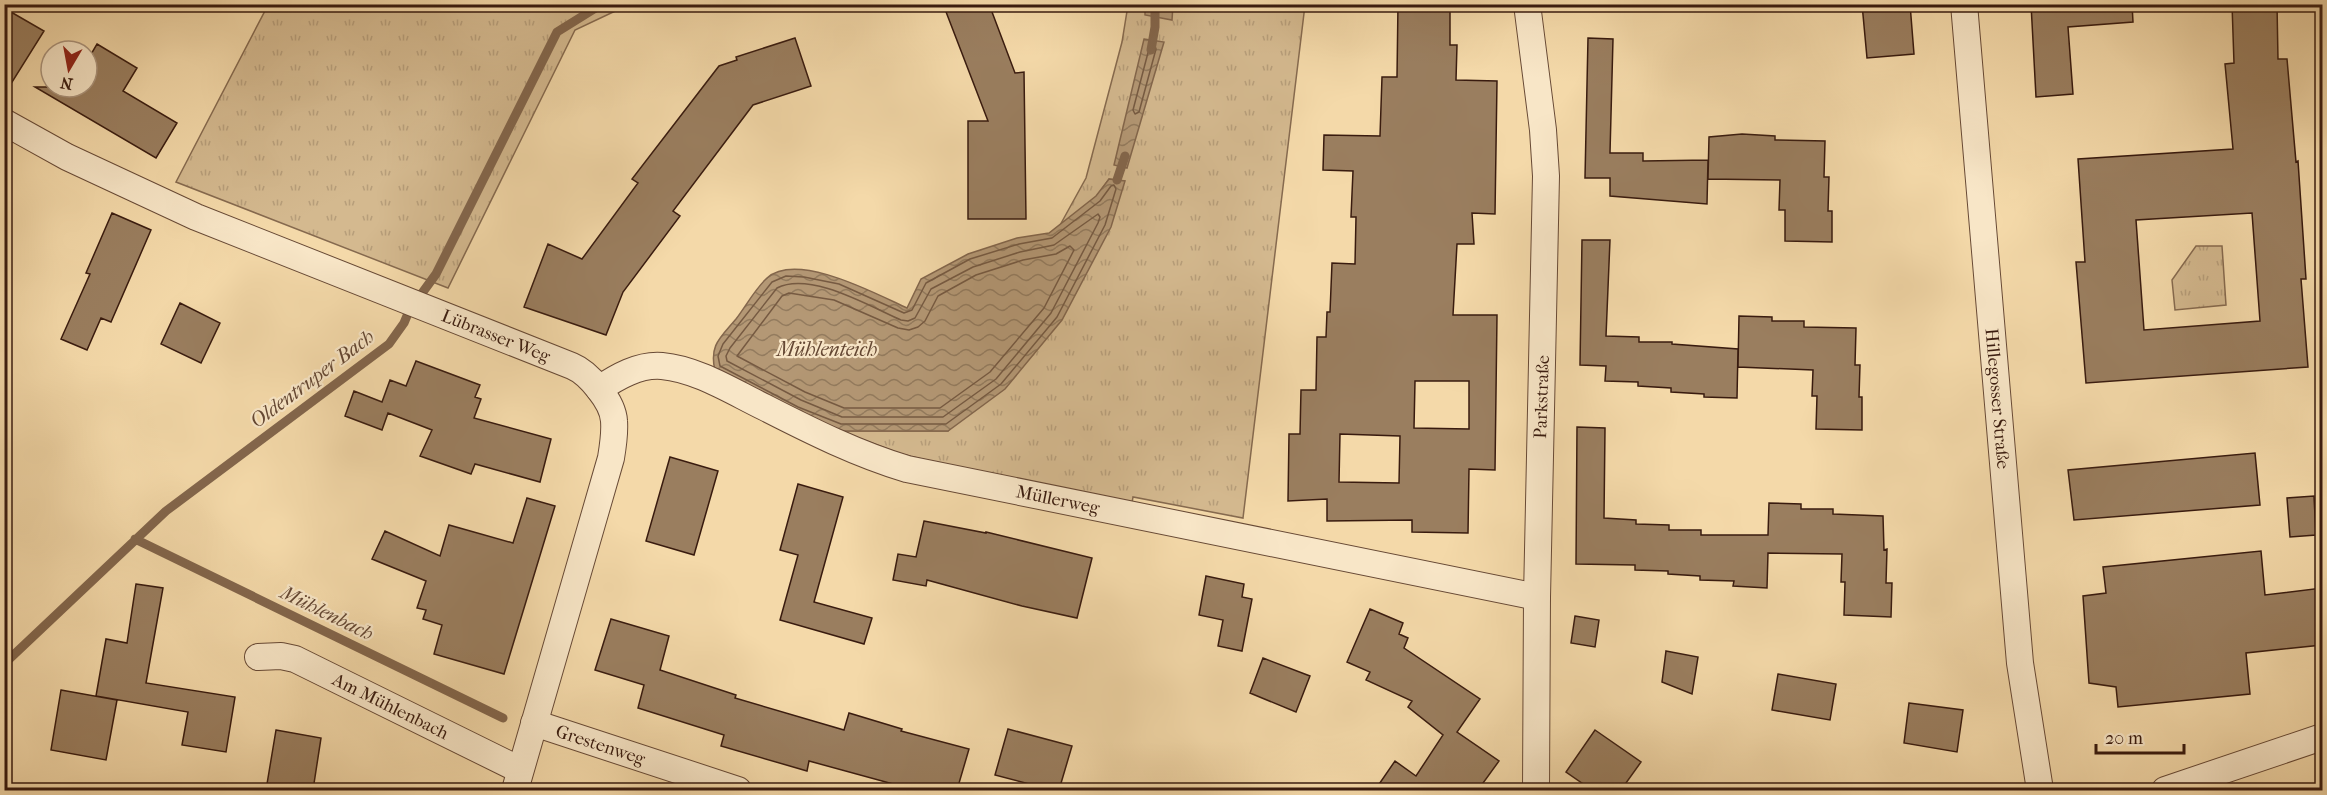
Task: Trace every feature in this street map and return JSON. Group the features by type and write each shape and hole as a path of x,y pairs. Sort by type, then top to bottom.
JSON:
{"street":[{"name":"Parkstraße","path":"1527,4 1543,129 1546,176 1537,597 1536,790"},
{"name":"Hillegosser Straße","path":"1964,4 2020,663 2040,790"},
{"name":"Lübrasser Weg","path":"4,122 73,161 196,217 581,370 598,389 614,418 610,458 517,780"},
{"name":"Müllerweg","path":"598,389 614,379 646,366 677,368 701,377 828,440 907,469 1537,597"},
{"name":"Am Mühlenbach","path":"258,657 281,656 295,659 517,780"},
{"name":"Grestenweg","path":"534,723 738,790"},
{"path":"2165,790 2322,737"}],"green space":[{"path":"268,5 628,5 575,30 448,288 176,182"},
{"path":"1128,5 1305,5 1243,518 1133,497 1131,509 901,454 840,431 948,431 1124,181 1109,179 1097,196 1059,227 1086,178 1122,42"},
{"path":"2196,246 2222,246 2226,305 2175,310 2172,280"}],"water":[{"path":"1145,5 1173,5 1172,20 1145,15"},
{"path":"1144,39 1164,42 1127,168 1114,165"},
{"name":"Mühlenteich","path":"1109,179 1125,181 1111,227 1062,320 1005,389 948,431 840,431 715,371 714,355 717,342 763,282 780,271 797,269 837,278 907,308 921,279 968,254 1017,238 1049,233 1096,196"}],"building":[{"path":"943,4 989,4 1015,73 1024,72 1026,219 968,219 968,121 988,121"},
{"path":"1398,4 1450,4 1450,45 1457,45 1456,80 1497,81 1495,214 1472,213 1474,244 1457,244 1453,315 1497,315 1495,470 1469,469 1468,533 1412,532 1412,520 1327,521 1327,499 1288,501 1289,434 1300,434 1301,390 1316,390 1317,337 1326,337 1327,312 1330,312 1332,263 1355,264 1356,217 1351,217 1353,171 1323,170 1324,135 1380,136 1382,77 1397,77","holes":["1415,381 1469,381 1469,429 1414,428","1340,434 1400,436 1399,483 1339,482"]},
{"path":"1862,4 1910,4 1914,54 1867,58"},
{"path":"2031,4 2132,4 2133,22 2068,27 2073,94 2036,97"},
{"path":"2232,4 2277,4 2278,59 2287,59 2296,162 2298,161 2306,279 2301,279 2308,367 2086,383 2076,262 2085,262 2078,159 2233,149 2225,64 2234,63","holes":["2252,213 2260,321 2144,330 2136,220"]},
{"path":"4,8 44,31 4,95"},
{"path":"795,38 811,86 753,105 673,211 680,216 623,292 606,335 524,307 548,244 582,259 638,183 632,179 719,66 737,60 736,57"},
{"path":"1588,38 1613,39 1610,153 1643,153 1643,161 1708,160 1707,204 1610,196 1610,178 1585,178"},
{"path":"99,45 137,68 123,91 177,123 156,158 55,99 99,99"},
{"path":"1742,134 1775,136 1775,140 1825,141 1824,177 1829,177 1828,211 1832,211 1832,242 1785,241 1785,210 1779,210 1780,180 1708,179 1709,137"},
{"path":"112,213 151,230 111,322 101,318 87,350 61,339 90,274 86,273"},
{"path":"1582,240 1610,240 1606,336 1639,337 1639,342 1672,342 1672,344 1738,349 1737,398 1704,397 1704,394 1671,392 1671,388 1638,386 1638,382 1605,381 1606,366 1580,365"},
{"path":"180,303 220,323 201,363 161,344"},
{"path":"1739,316 1772,317 1772,321 1804,321 1804,327 1856,328 1855,365 1860,365 1859,397 1862,397 1862,430 1816,429 1817,396 1812,396 1813,370 1738,367"},
{"path":"416,361 480,385 475,397 481,399 474,418 551,439 540,482 475,464 471,474 420,456 432,430 388,413 382,430 345,416 354,391 382,402 390,380 406,386"},
{"path":"1577,427 1605,428 1604,518 1636,520 1636,524 1669,525 1669,530 1701,530 1701,535 1768,535 1769,503 1801,504 1801,509 1833,509 1833,514 1883,516 1884,550 1887,549 1886,583 1892,583 1891,617 1844,615 1845,582 1841,582 1842,554 1768,553 1767,588 1733,586 1734,581 1700,580 1700,576 1668,574 1668,571 1635,570 1635,565 1576,564"},
{"path":"2255,453 2260,505 2074,520 2068,470"},
{"path":"670,457 718,471 694,555 646,541"},
{"path":"798,484 843,497 814,602 872,618 864,644 780,620 798,555 780,550"},
{"path":"2314,496 2316,535 2290,537 2287,498"},
{"path":"527,498 555,506 504,674 434,654 442,625 423,619 426,610 417,608 426,581 372,559 385,531 440,556 449,525 513,543"},
{"path":"924,521 986,532 1092,558 1077,618 1022,606 927,580 926,586 893,580 898,554 916,557"},
{"path":"2261,551 2265,595 2322,588 2322,645 2246,653 2250,694 2118,707 2116,687 2089,683 2083,596 2106,593 2103,567"},
{"path":"1206,576 1244,584 1242,597 1252,599 1242,651 1218,646 1223,620 1199,615"},
{"path":"136,584 163,588 146,683 235,697 226,752 182,745 188,712 96,696 106,639 127,643"},
{"path":"1370,609 1403,623 1399,634 1408,638 1404,648 1480,699 1457,732 1499,761 1478,790 1375,790 1395,761 1416,776 1443,735 1408,707 1412,701 1366,680 1370,672 1347,662"},
{"path":"1575,616 1599,620 1595,647 1571,643"},
{"path":"611,619 669,636 660,670 736,695 735,698 844,730 849,713 902,729 901,731 969,749 957,790 915,790 809,761 807,771 721,746 724,735 638,708 644,685 595,670"},
{"path":"1666,651 1698,657 1692,694 1662,682"},
{"path":"1263,658 1310,676 1296,712 1250,693"},
{"path":"1778,674 1836,684 1830,720 1772,710"},
{"path":"61,690 117,700 106,760 51,750"},
{"path":"1909,703 1963,710 1957,752 1904,743"},
{"path":"1008,729 1072,746 1059,790 995,775"},
{"path":"276,730 321,738 313,790 266,790"},
{"path":"1595,730 1641,762 1621,790 1592,790 1566,772"}],"waterway":[{"name":"Oldentruper Bach","path":"4,664 166,511 389,344 436,274 557,32 602,4"},
{"path":"1151,50 1155,27 1155,4"},
{"path":"1117,180 1125,156"},
{"name":"Mühlenbach","path":"135,539 503,718"}]}
